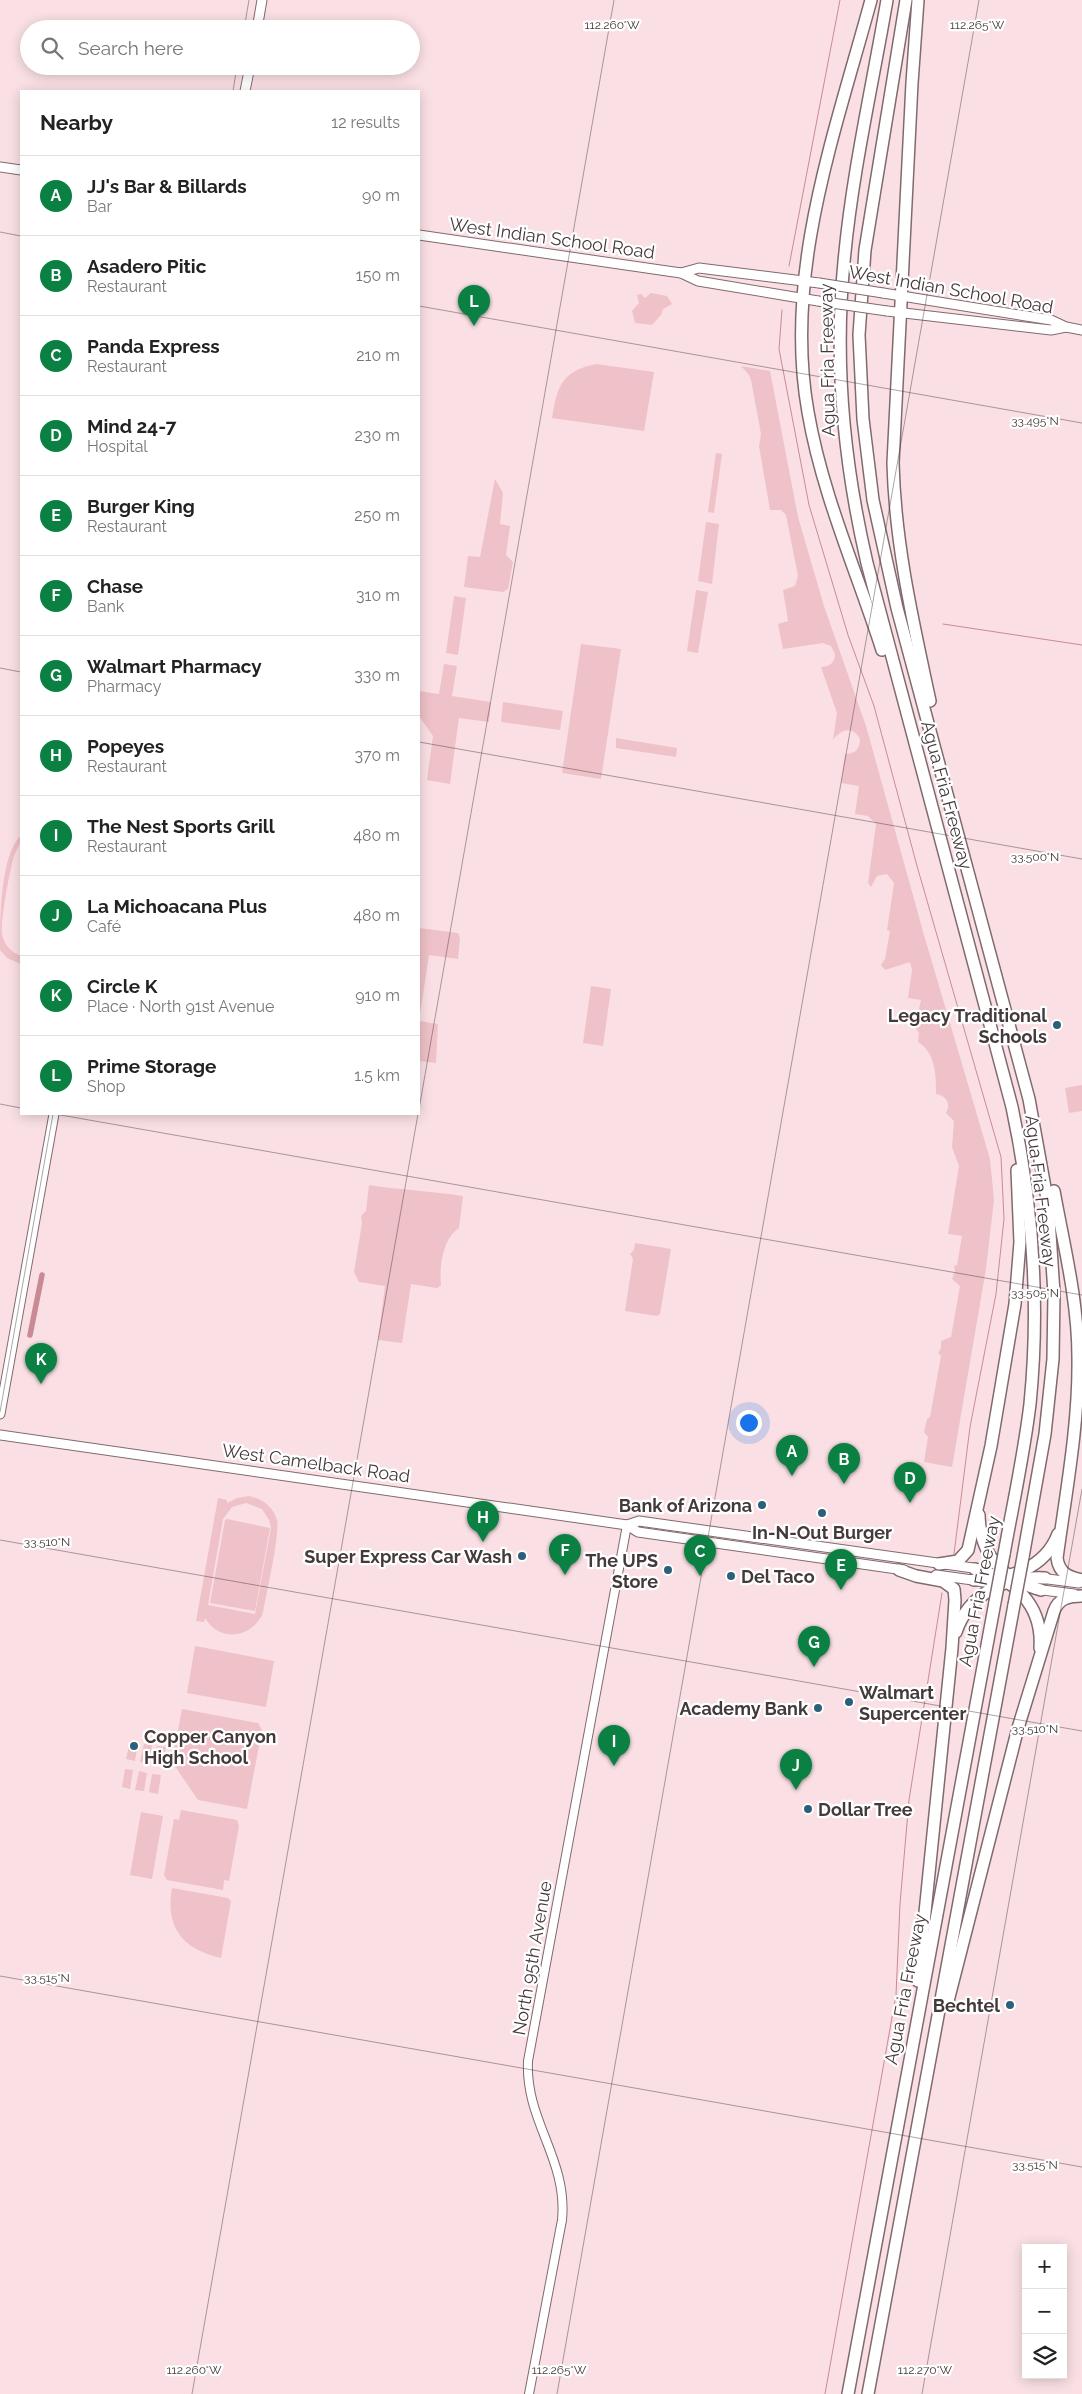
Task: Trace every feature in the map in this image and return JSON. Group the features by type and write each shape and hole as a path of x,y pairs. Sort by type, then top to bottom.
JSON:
{"highway":[{"path":"871,0 825,175 804,281 802,298 804,382 814,441 886,662 929,814 942,845"},
{"name":"Agua Fria Freeway","path":"848,2394 996,1602 1030,1405 1034,1331 1034,1281 1026,1184 1012,1107 860,534 851,488 842,405 840,329 844,261 852,196 887,0"},
{"name":"Agua Fria Freeway","path":"868,2394 1023,1557 1048,1411 1053,1343 1054,1292 1048,1204 1030,1099 897,608 873,500 862,419 859,343 864,250 906,0"},
{"path":"918,0 895,294 900,312 893,463 899,540 914,629 932,712 959,809 962,844"},
{"path":"939,1564 954,1563 965,1555 991,1446 1013,1319 1020,1242 1017,1176 998,1071 996,1045"},
{"path":"1016,1045 1028,1067 1037,1100 1076,1317 1078,1357 1076,1407 1057,1558 1059,1567 1066,1575 1082,1580"},
{"path":"978,1506 980,1532 984,1544 997,1565 1030,1605 1036,1619 1040,1636 1039,1660"},
{"path":"952,1648 960,1622 967,1610 984,1594 1032,1566 1054,1543 1061,1526"},
{"path":"899,1570 916,1576 943,1581 954,1589 955,1600 930,1872 906,2079"},
{"path":"974,1574 1009,1579 1045,1578"},
{"path":"1009,1579 1041,1590"},
{"path":"925,2083 939,2039 1013,1746 1055,1607 1065,1598 1082,1596"},
{"path":"841,2394 860,2330"},
{"path":"874,2394 879,2332"}],"main road":[{"path":"259,20 262,0"},
{"path":"245,90 248,75"},
{"path":"0,167 20,170"},
{"name":"West Indian School Road","path":"420,235 681,272 698,281 887,311 1051,330 1066,327"},
{"name":"West Indian School Road","path":"681,272 699,268 819,283 1051,320 1066,327 1082,330"},
{"path":"0,1414 54,1115"},
{"name":"West Camelback Road","path":"0,1435 627,1525 638,1532 899,1570 974,1574"},
{"name":"West Camelback Road","path":"627,1525 639,1521 939,1564 974,1574"},
{"path":"736,1535 750,1542 777,1546 783,1553 796,1549 841,1555 863,1554"},
{"path":"1045,1578 1082,1584"},
{"path":"1041,1590 1082,1596"}],"street":[{"name":"North 95th Avenue","path":"529,2394 562,2220 563,2202 559,2172 530,2099 528,2061 627,1525"}],"shaded area":[{"path":"651,293 667,296 672,304 663,309 661,315 652,325 635,323 632,311 639,303 637,295 641,294 645,298"},
{"path":"596,364 654,372 644,431 552,418 556,397 563,382 575,371"},
{"path":"741,366 770,371 798,517 824,606 866,726 924,935 990,1159 994,1200 986,1269 952,1467 924,1462 928,1437 924,1432 927,1419 930,1417 941,1356 938,1353 941,1348 941,1341 951,1337 960,1286 952,1279 955,1271 954,1266 957,1265 962,1236 948,1234 959,1166 952,1147 954,1121 946,1113 947,1101 936,1094 932,1059 918,1042 919,1033 915,1027 921,1000 908,998 912,970 910,962 885,970 881,965 885,959 890,931 887,930 894,883 887,874 877,876 871,887 868,883 876,824 868,816 855,814 859,786 841,783 845,754 856,750 860,739 853,732 846,730 833,740 837,713 821,667 831,664 835,654 831,646 823,643 783,649 778,624 788,621 783,590 795,586 798,576 786,515 781,510 770,510 759,446 761,434 751,380"},
{"path":"716,453 722,454 714,513 708,512"},
{"path":"495,479 503,493 500,524 510,526 506,555 513,562 508,589 503,592 464,587 468,556 480,557"},
{"path":"706,522 719,524 712,584 698,581"},
{"path":"696,590 708,592 698,653 687,651"},
{"path":"454,596 466,598 458,655 446,653"},
{"path":"581,644 621,649 601,779 562,773"},
{"path":"444,664 457,666 452,696 491,702 489,722 459,718 450,784 427,780 433,736 420,717 420,691 439,694"},
{"path":"503,702 563,711 560,730 501,722"},
{"path":"616,738 677,748 676,757 616,748"},
{"path":"20,836 10,872 2,934 6,945 20,955 20,964 7,958 0,950 1,905 5,872 14,845"},
{"path":"420,928 458,933 460,938 458,959 429,955 420,1014"},
{"path":"591,986 611,989 603,1046 583,1043"},
{"path":"420,1021 438,1024 436,1063 420,1061"},
{"path":"1082,1085 1082,1111 1069,1113 1065,1088"},
{"path":"369,1185 463,1196 459,1228 449,1239 443,1254 441,1285 437,1288 411,1284 402,1343 378,1340 385,1286 359,1282 354,1272 362,1223 361,1216 366,1211"},
{"path":"635,1243 671,1249 660,1314 657,1316 625,1311 633,1259 630,1254 634,1250"},
{"path":"249,1496 267,1504 275,1515 277,1528 275,1551 263,1613 251,1628 244,1632 227,1634 211,1626 205,1618 204,1622 196,1621 218,1498 227,1500 227,1503 237,1498","holes":["246,1503 262,1509 269,1520 271,1528 255,1614 208,1605 223,1519 232,1507"]},
{"path":"225,1520 270,1528 255,1611 210,1603"},
{"path":"195,1646 274,1661 266,1707 187,1693"},
{"path":"182,1709 258,1723 262,1730 247,1809 198,1800 172,1762"},
{"path":"130,1741 138,1742 135,1761 126,1759"},
{"path":"144,1744 152,1745 149,1763 140,1762"},
{"path":"157,1746 166,1747 163,1766 154,1764"},
{"path":"125,1769 133,1770 130,1789 122,1787"},
{"path":"139,1771 147,1773 144,1791 135,1790"},
{"path":"152,1774 161,1775 158,1794 149,1792"},
{"path":"181,1810 237,1820 239,1826 229,1881 224,1880 223,1890 167,1880 164,1875 174,1819 179,1820"},
{"path":"141,1812 163,1816 152,1879 130,1875"},
{"path":"172,1888 228,1898 231,1901 221,1958 196,1949 179,1934 171,1914"}],"waterway":[{"path":"789,266 840,0"},
{"path":"782,310 779,349 809,505 848,635 874,706 917,866 1001,1157 1004,1219 996,1294 970,1427 954,1554"},
{"path":"943,624 1082,645"},
{"path":"30,1335 42,1275"},
{"path":"825,2394 896,1995 900,1904 909,1800 942,1593"}],"place":[{"name":"Prime Storage","path":"474,326"},
{"name":"Legacy Traditional Schools","path":"1057,1025"},
{"name":"Circle K","path":"41,1384"},
{"name":"JJ's Bar & Billards","path":"792,1476"},
{"name":"Asadero Pitic","path":"844,1484"},
{"name":"Mind 24-7","path":"910,1503"},
{"name":"Bank of Arizona","path":"762,1505"},
{"name":"In-N-Out Burger","path":"822,1513"},
{"name":"Popeyes","path":"483,1542"},
{"name":"Super Express Car Wash","path":"522,1556"},
{"name":"The UPS Store","path":"668,1570"},
{"name":"Chase","path":"565,1575"},
{"name":"Panda Express","path":"700,1576"},
{"name":"Del Taco","path":"731,1576"},
{"name":"Burger King","path":"841,1590"},
{"name":"Walmart Pharmacy","path":"814,1667"},
{"name":"Walmart Supercenter","path":"849,1702"},
{"name":"Academy Bank","path":"818,1708"},
{"name":"Copper Canyon High School","path":"134,1746"},
{"name":"The Nest Sports Grill","path":"614,1766"},
{"name":"La Michoacana Plus","path":"796,1790"},
{"name":"Dollar Tree","path":"808,1809"},
{"name":"Bechtel","path":"1010,2005"}]}
